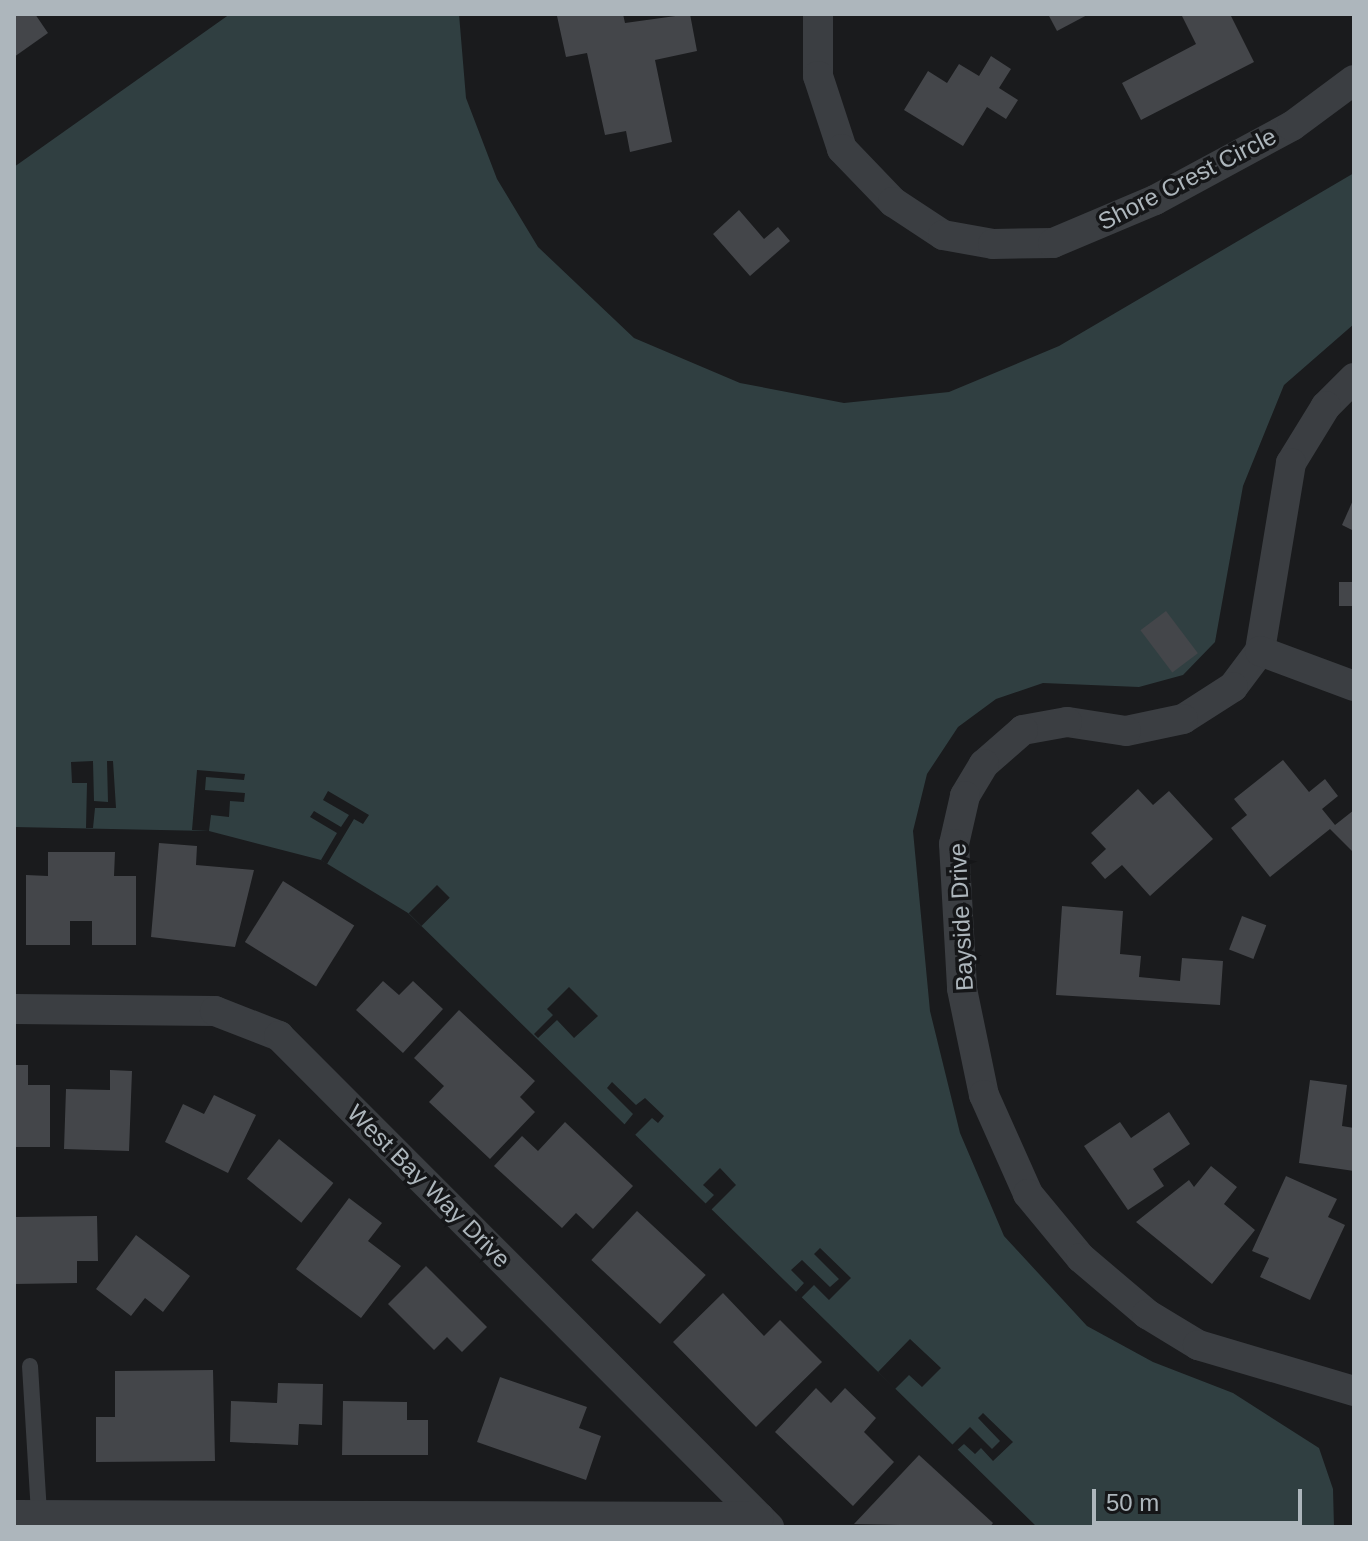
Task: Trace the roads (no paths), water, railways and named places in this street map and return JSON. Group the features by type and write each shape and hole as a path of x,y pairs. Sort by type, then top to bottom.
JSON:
{"street":[{"name":"Shore Crest Circle","path":"818,14 818,76 842,149 893,202 943,235 993,244 1053,243 1155,200 1292,126 1354,80"},
{"name":"Bayside Drive","path":"1354,378 1326,406 1291,463 1260,651 1233,687 1183,719 1126,731 1067,722 1023,730 984,764 965,796 954,844 962,989 984,1095 1028,1194 1081,1258 1147,1314 1198,1345 1354,1391"},
{"path":"1260,651 1354,686"},
{"name":"West Bay Way Drive","path":"14,1009 215,1011 279,1036 764,1522"},
{"path":"26,1515 764,1522"}],"lane":[{"path":"26,1515 30,1366"}]}
